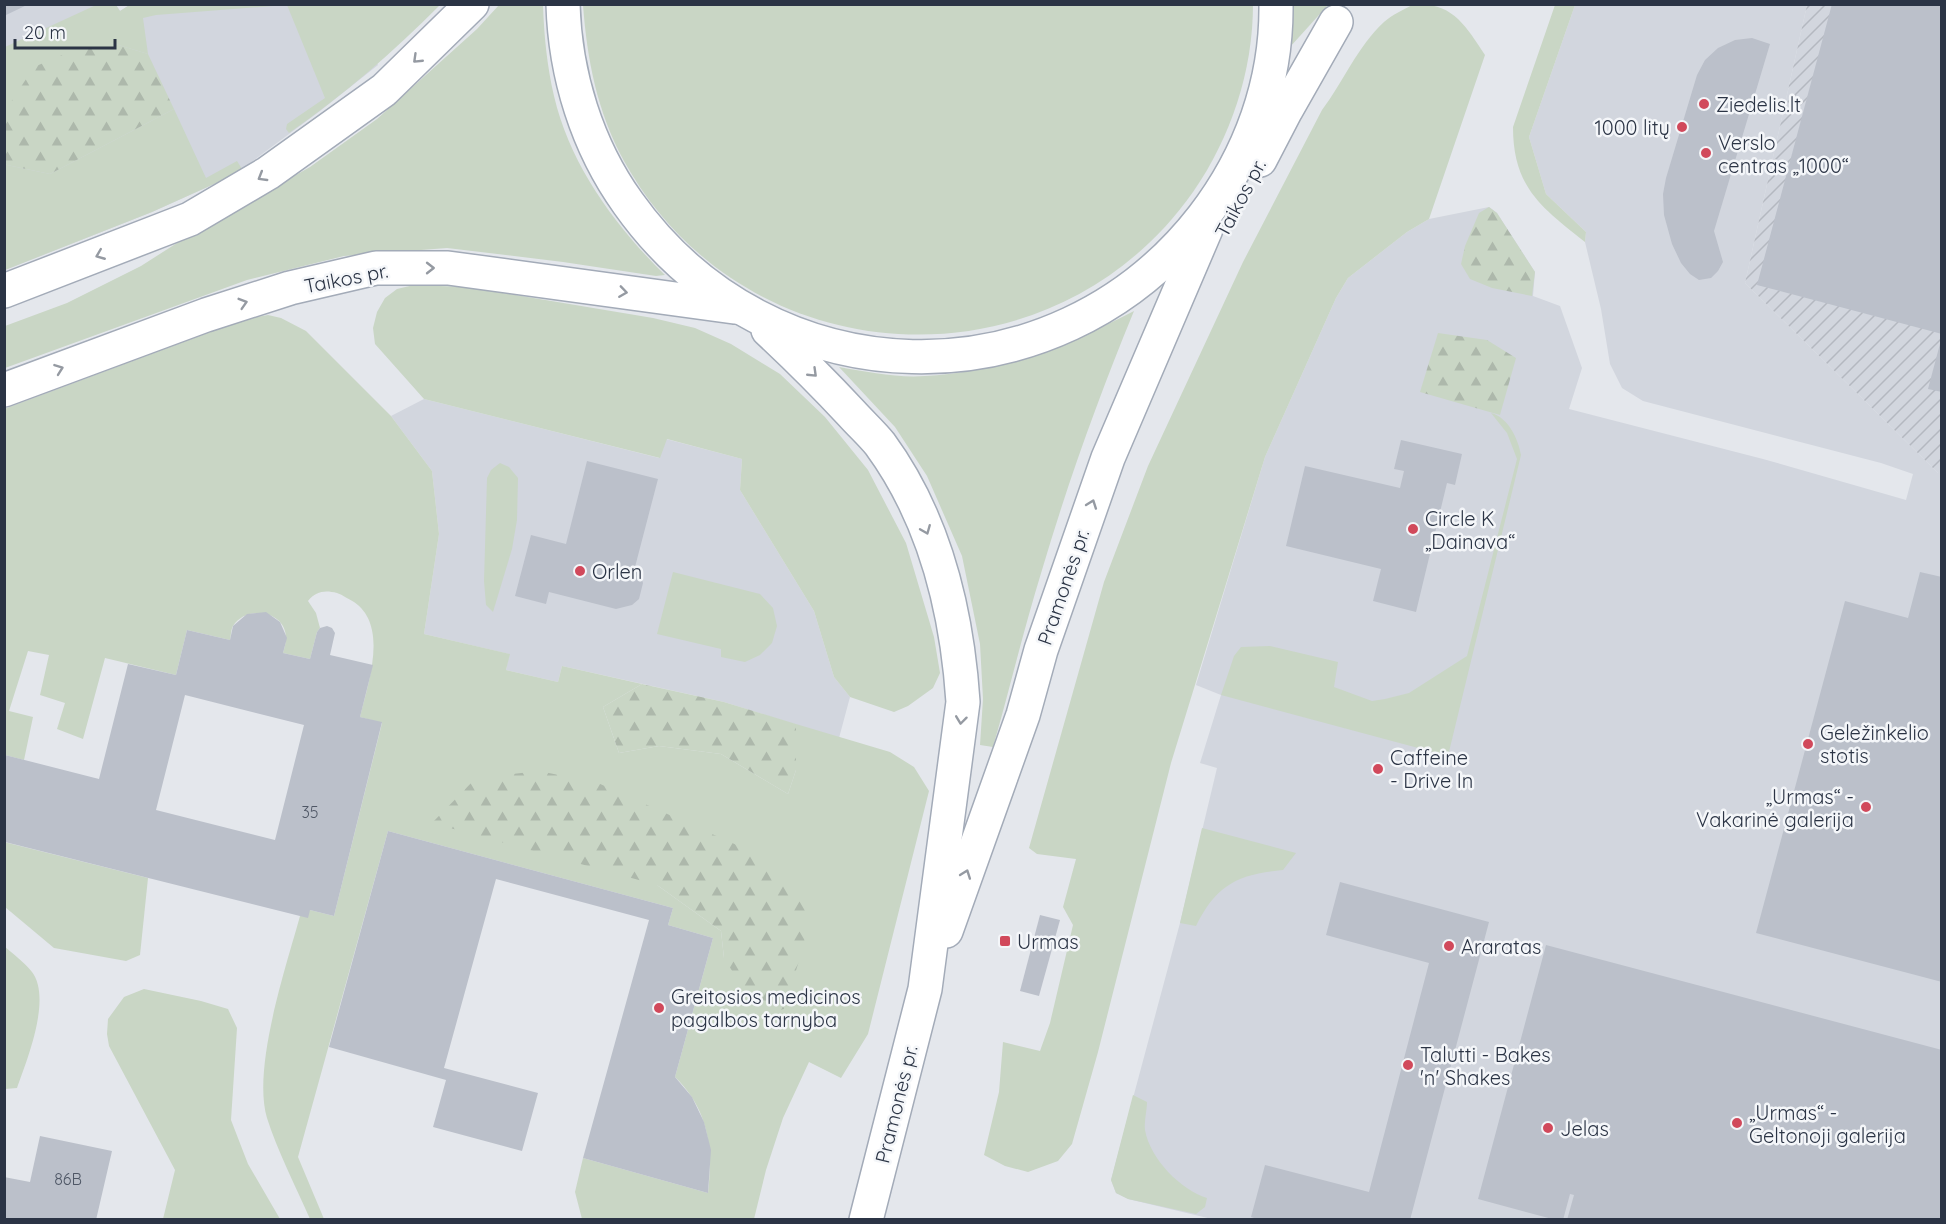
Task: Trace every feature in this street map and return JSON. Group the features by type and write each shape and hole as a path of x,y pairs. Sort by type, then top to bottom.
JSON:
{"main road":[{"path":"4,291 190,219 268,173 384,90 472,4"},
{"path":"564,4 570,68 586,126 612,180 647,230 690,273 748,313 818,342 882,356 948,356 1013,346 1075,323 1132,289 1181,246 1221,193 1249,142 1270,73 1276,31 1276,4"},
{"name":"Taikos pr.","path":"1249,142 1291,74 1345,14"},
{"name":"Taikos pr.","path":"1145,374 1286,110 1345,14"},
{"name":"Pramonės pr.","path":"866,1220 925,989 1023,714 1041,650 1072,559 1108,458 1221,193"},
{"name":"Taikos pr.","path":"4,390 206,315 290,288 376,268 448,267 748,313"},
{"name":"Pramonės pr.","path":"748,313 824,383 880,444 914,498 936,552 948,596 960,661 963,702 925,989"}],"shaded area":[{"path":"131,4 351,5 378,65 234,175 152,212 5,270 5,5 116,5 120,11"},
{"path":"1575,5 1807,5 1745,283 1938,473 1941,473 1941,1219 1216,1220 1128,1199 1116,1193 1111,1180 1180,923 1217,768 1200,763 1221,695 1196,685 1265,457 1336,298 1348,278 1407,232 1429,219 1489,207 1497,213 1535,272 1533,296 1560,306 1582,368 1569,409 1763,459 1906,500 1913,474 1881,463 1643,401 1622,388 1610,364 1601,309 1585,242 1586,232 1546,194 1529,137"},
{"path":"1807,5 1941,5 1941,473 1938,473 1745,283"},
{"path":"424,399 659,458 666,439 742,459 740,490 814,611 834,677 850,697 839,738 724,702 562,666 558,682 506,670 509,654 424,634 439,534 432,471 391,416"}],"green space":[{"path":"131,4 440,5 368,72 289,133 286,129 287,124 325,98 287,5 156,15 143,18 148,54 112,43 5,111 5,47 96,5 116,5 120,11"},
{"path":"1253,4 1249,54 1229,126 1193,192 1132,258 1061,303 982,329 900,334 819,320 743,286 677,233 624,161 607,124 595,85 587,45 583,5"},
{"path":"499,5 543,5 546,50 554,96 571,146 583,170 612,215 665,275 656,276 447,248 344,256 247,280 5,368 5,326 67,303 141,266 188,236 310,167 377,119 477,29"},
{"path":"1293,5 1328,5 1290,47"},
{"path":"1412,5 1437,7 1456,17 1485,55 1429,219 1407,232 1348,278 1336,298 1265,457 1171,763 1098,1052 1072,1144 1058,1161 1028,1172 1005,1166 984,1155 999,1092 1003,1042 1040,1051 1050,1023 1073,925 1063,907 1076,859 1037,854 1029,848 1104,582 1148,466 1243,262 1322,110 1374,32 1387,19"},
{"path":"1555,5 1575,5 1529,137 1546,194 1586,232 1585,242 1555,218 1532,194 1524,181 1514,148 1513,127"},
{"path":"112,43 148,54 174,109 50,174 7,165 4,162 5,111 34,67 62,55"},
{"path":"174,109 206,178 237,161 242,169 234,175 152,212 5,270 4,162 7,165 50,174"},
{"path":"1489,207 1497,213 1535,272 1532,296 1492,288 1470,279 1461,264 1465,246 1479,213"},
{"path":"414,285 467,287 653,318 695,328 731,344 780,374 825,417 868,470 906,543 934,637 940,673 933,688 908,706 894,712 850,697 834,677 814,611 740,490 742,459 667,439 660,458 424,399 375,344 373,328 377,312 385,298 397,289"},
{"path":"1134,311 1096,407 1062,504 1035,592 993,747 980,745 983,699 980,644 962,556 927,476 895,427 839,367 904,376 980,369 1033,355 1084,335"},
{"path":"268,315 281,318 306,331 391,416 432,471 439,534 424,634 510,654 506,670 558,682 562,666 642,684 603,707 619,753 659,746 721,754 788,794 796,770 796,724 890,752 914,767 929,791 868,1034 841,1078 809,1062 783,1118 766,1170 754,1219 582,1219 575,1192 583,1158 708,1193 710,1161 706,1130 695,1103 675,1077 713,938 668,925 673,908 388,831 298,1157 324,1219 310,1219 281,1156 267,1118 264,1073 279,989 300,916 310,910 334,916 382,723 360,717 371,672 373,640 371,625 365,612 354,602 339,594 329,592 318,593 308,601 316,613 320,628 310,659 283,653 286,639 285,630 280,622 265,614 256,613 239,619 232,627 230,640 187,630 176,675 105,658 83,739 57,729 65,703 40,695 49,655 28,651 9,711 33,717 24,760 5,755 4,409 245,319","holes":["657,885 803,948 724,958 721,931"]},
{"path":"1438,333 1487,340 1516,358 1500,415 1420,392"},
{"path":"1491,413 1508,424 1518,442 1521,455 1448,756 1221,695 1234,656 1241,647 1270,646 1338,662 1334,687 1372,701 1409,693 1467,656 1517,459 1507,433"},
{"path":"500,463 509,467 518,478 517,520 512,549 493,612 486,605 484,581 487,478 491,470"},
{"path":"673,572 760,594 773,608 777,626 772,643 760,655 745,662 721,657 721,649 657,634"},
{"path":"642,684 724,702 796,724 796,770 788,794 721,754 659,746 619,753 603,707"},
{"path":"539,771 598,783 759,855 812,906 803,948 784,1009 760,1015 724,958 721,931 657,885 432,823 476,778"},
{"path":"1202,828 1296,853 1283,870 1241,879 1220,891 1196,926 1180,923"},
{"path":"4,842 148,878 140,955 126,961 54,948 5,907"},
{"path":"4,946 32,972 38,983 40,997 36,1029 17,1088 5,1089"},
{"path":"144,989 228,1009 237,1028 231,1120 248,1164 280,1219 163,1219 175,1170 109,1046 107,1034 108,1019 124,997"},
{"path":"1133,1095 1147,1102 1145,1130 1153,1152 1160,1162 1177,1181 1207,1198 1205,1207 1196,1214 1128,1199 1116,1193 1111,1180"}],"building":[{"path":"4,4 29,4 4,16"},
{"path":"1832,4 1942,4 1942,334 1757,285"},
{"name":"Verslo centras „1000“","path":"1752,38 1770,44 1714,231 1723,262 1711,278 1699,280 1690,274 1681,263 1672,244 1664,215 1663,194 1666,178 1697,75 1705,60 1718,48 1735,40"},
{"path":"1942,340 1942,392 1928,389"},
{"path":"1401,440 1462,454 1455,485 1447,483 1416,612 1373,601 1381,569 1286,546 1305,466 1400,488 1404,471 1394,469"},
{"path":"587,461 658,479 635,567 643,583 639,599 632,605 616,609 549,592 546,604 515,596 531,535 566,544"},
{"name":"„Urmas“ - Vakarinė galerija","path":"1920,572 1942,577 1942,982 1756,933 1845,601 1908,618"},
{"path":"266,612 280,622 287,638 283,653 310,659 317,632 320,628 327,626 335,633 330,655 373,665 360,717 382,722 334,916 310,910 308,918 5,842 5,755 99,779 128,664 176,675 187,630 230,640 233,626 247,614","holes":["185,695 304,725 275,840 156,810"]},
{"path":"388,831 673,908 668,925 713,938 675,1077 692,1097 704,1122 711,1150 708,1193 583,1158 649,920 496,879 444,1068 538,1093 522,1151 433,1127 446,1080 329,1047"},
{"path":"1340,882 1489,922 1410,1220 1260,1220 1251,1217 1265,1165 1369,1192 1429,963 1326,935"},
{"path":"1040,915 1060,920 1039,996 1020,991"},
{"name":"„Urmas“ - Geltonoji galerija","path":"1546,945 1942,1050 1942,1220 1567,1220 1574,1195 1570,1194 1563,1220 1556,1220 1478,1199"},
{"path":"40,1136 112,1151 96,1220 47,1218 47,1220 4,1220 4,1177 30,1182"}],"place":[{"name":"Ziedelis.lt","path":"1704,104"},
{"name":"1000 litų","path":"1682,127"},
{"name":"Verslo centras „1000“","path":"1706,153"},
{"name":"Circle K „Dainava“","path":"1413,529"},
{"name":"Orlen","path":"580,571"},
{"name":"Geležinkelio stotis","path":"1808,744"},
{"name":"Caffeine - Drive In","path":"1378,769"},
{"name":"„Urmas“ - Vakarinė galerija","path":"1866,807"},
{"name":"Urmas","path":"1005,941"},
{"name":"Araratas","path":"1449,946"},
{"name":"Greitosios medicinos pagalbos tarnyba","path":"659,1008"},
{"name":"Talutti - Bakes 'n' Shakes","path":"1408,1065"},
{"name":"„Urmas“ - Geltonoji galerija","path":"1737,1123"},
{"name":"Jelas","path":"1548,1128"}]}
